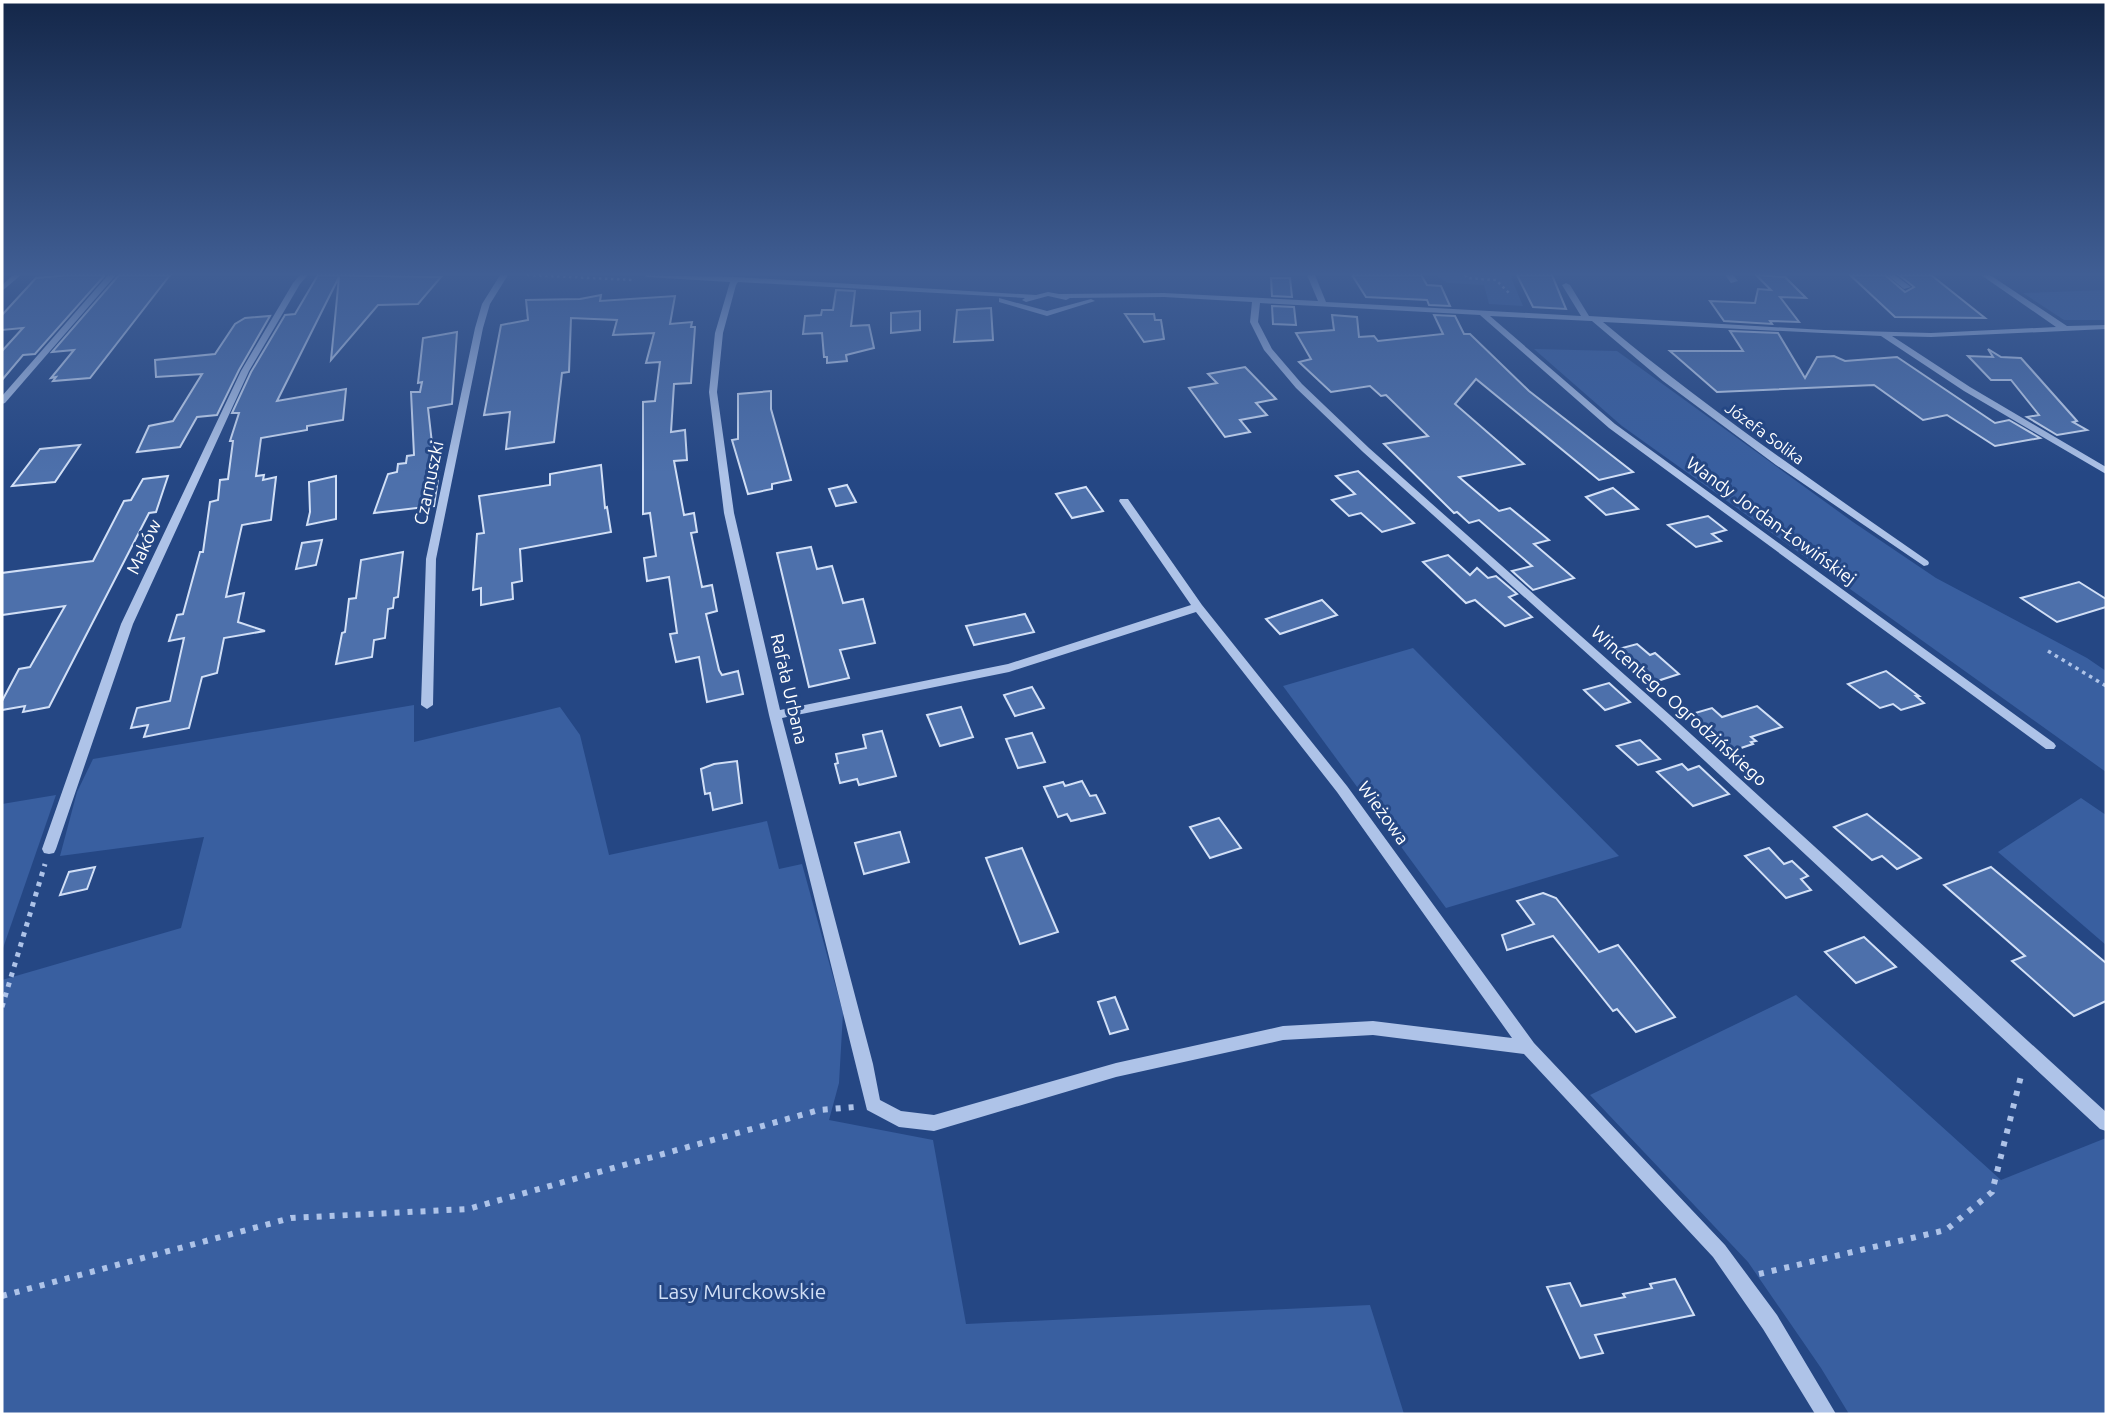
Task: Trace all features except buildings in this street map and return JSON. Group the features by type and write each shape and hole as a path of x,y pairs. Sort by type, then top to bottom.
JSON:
{"street":[{"path":"2,401 54,341"},
{"name":"Maków","path":"49,849 127,624 245,372 263,341"},
{"name":"Czarnuszki","path":"427,705 431,559 477,341"},
{"name":"Rafała Urbana","path":"718,341 713,392 730,513 775,715 865,1064 873,1105"},
{"name":"Wincentego Ogrodzińskiego","path":"1264,341 1299,386 1366,450 1667,718 2106,1123"},
{"name":"Wandy Jordan-Łowińskiej","path":"1514,341 1612,426 2050,746"},
{"name":"Józefa Solika","path":"1618,341 1779,463 1924,563"},
{"path":"1894,341 1967,389 2106,471"},
{"name":"Wieżowa","path":"1124,501 1198,607 1342,789 1528,1048"},
{"path":"775,715 1009,668 1198,607"},
{"path":"873,1105 899,1119 934,1123 1116,1070 1283,1033 1373,1028 1528,1048 1719,1251 1770,1322 1826,1414"}],"path":[{"path":"2048,650 2106,686"},
{"path":"2,1007 49,849"},
{"path":"1740,1280 1827,1256 1946,1230 1992,1192 2028,1051"},
{"path":"2,1296 291,1218 468,1209 819,1110 873,1105"}],"green space":[{"path":"1534,349 1617,351 1853,522 1936,578 2087,658 2106,671 2106,772 1622,426"},
{"path":"1413,648 1619,856 1446,908 1283,686"},
{"name":"Lasy Murckowskie","path":"414,705 414,742 560,707 580,735 609,855 767,821 779,869 802,864 843,1013 839,1083 829,1120 933,1140 966,1324 1370,1305 1404,1414 2,1414 2,980 181,928 204,837 60,856 77,792 93,759"},
{"path":"56,795 2,951 2,804"},
{"path":"2081,798 2106,815 2106,945 1998,852"},
{"path":"1796,995 2001,1180 2106,1138 2106,1414 1849,1414 1821,1368 1748,1262 1590,1095"}]}
